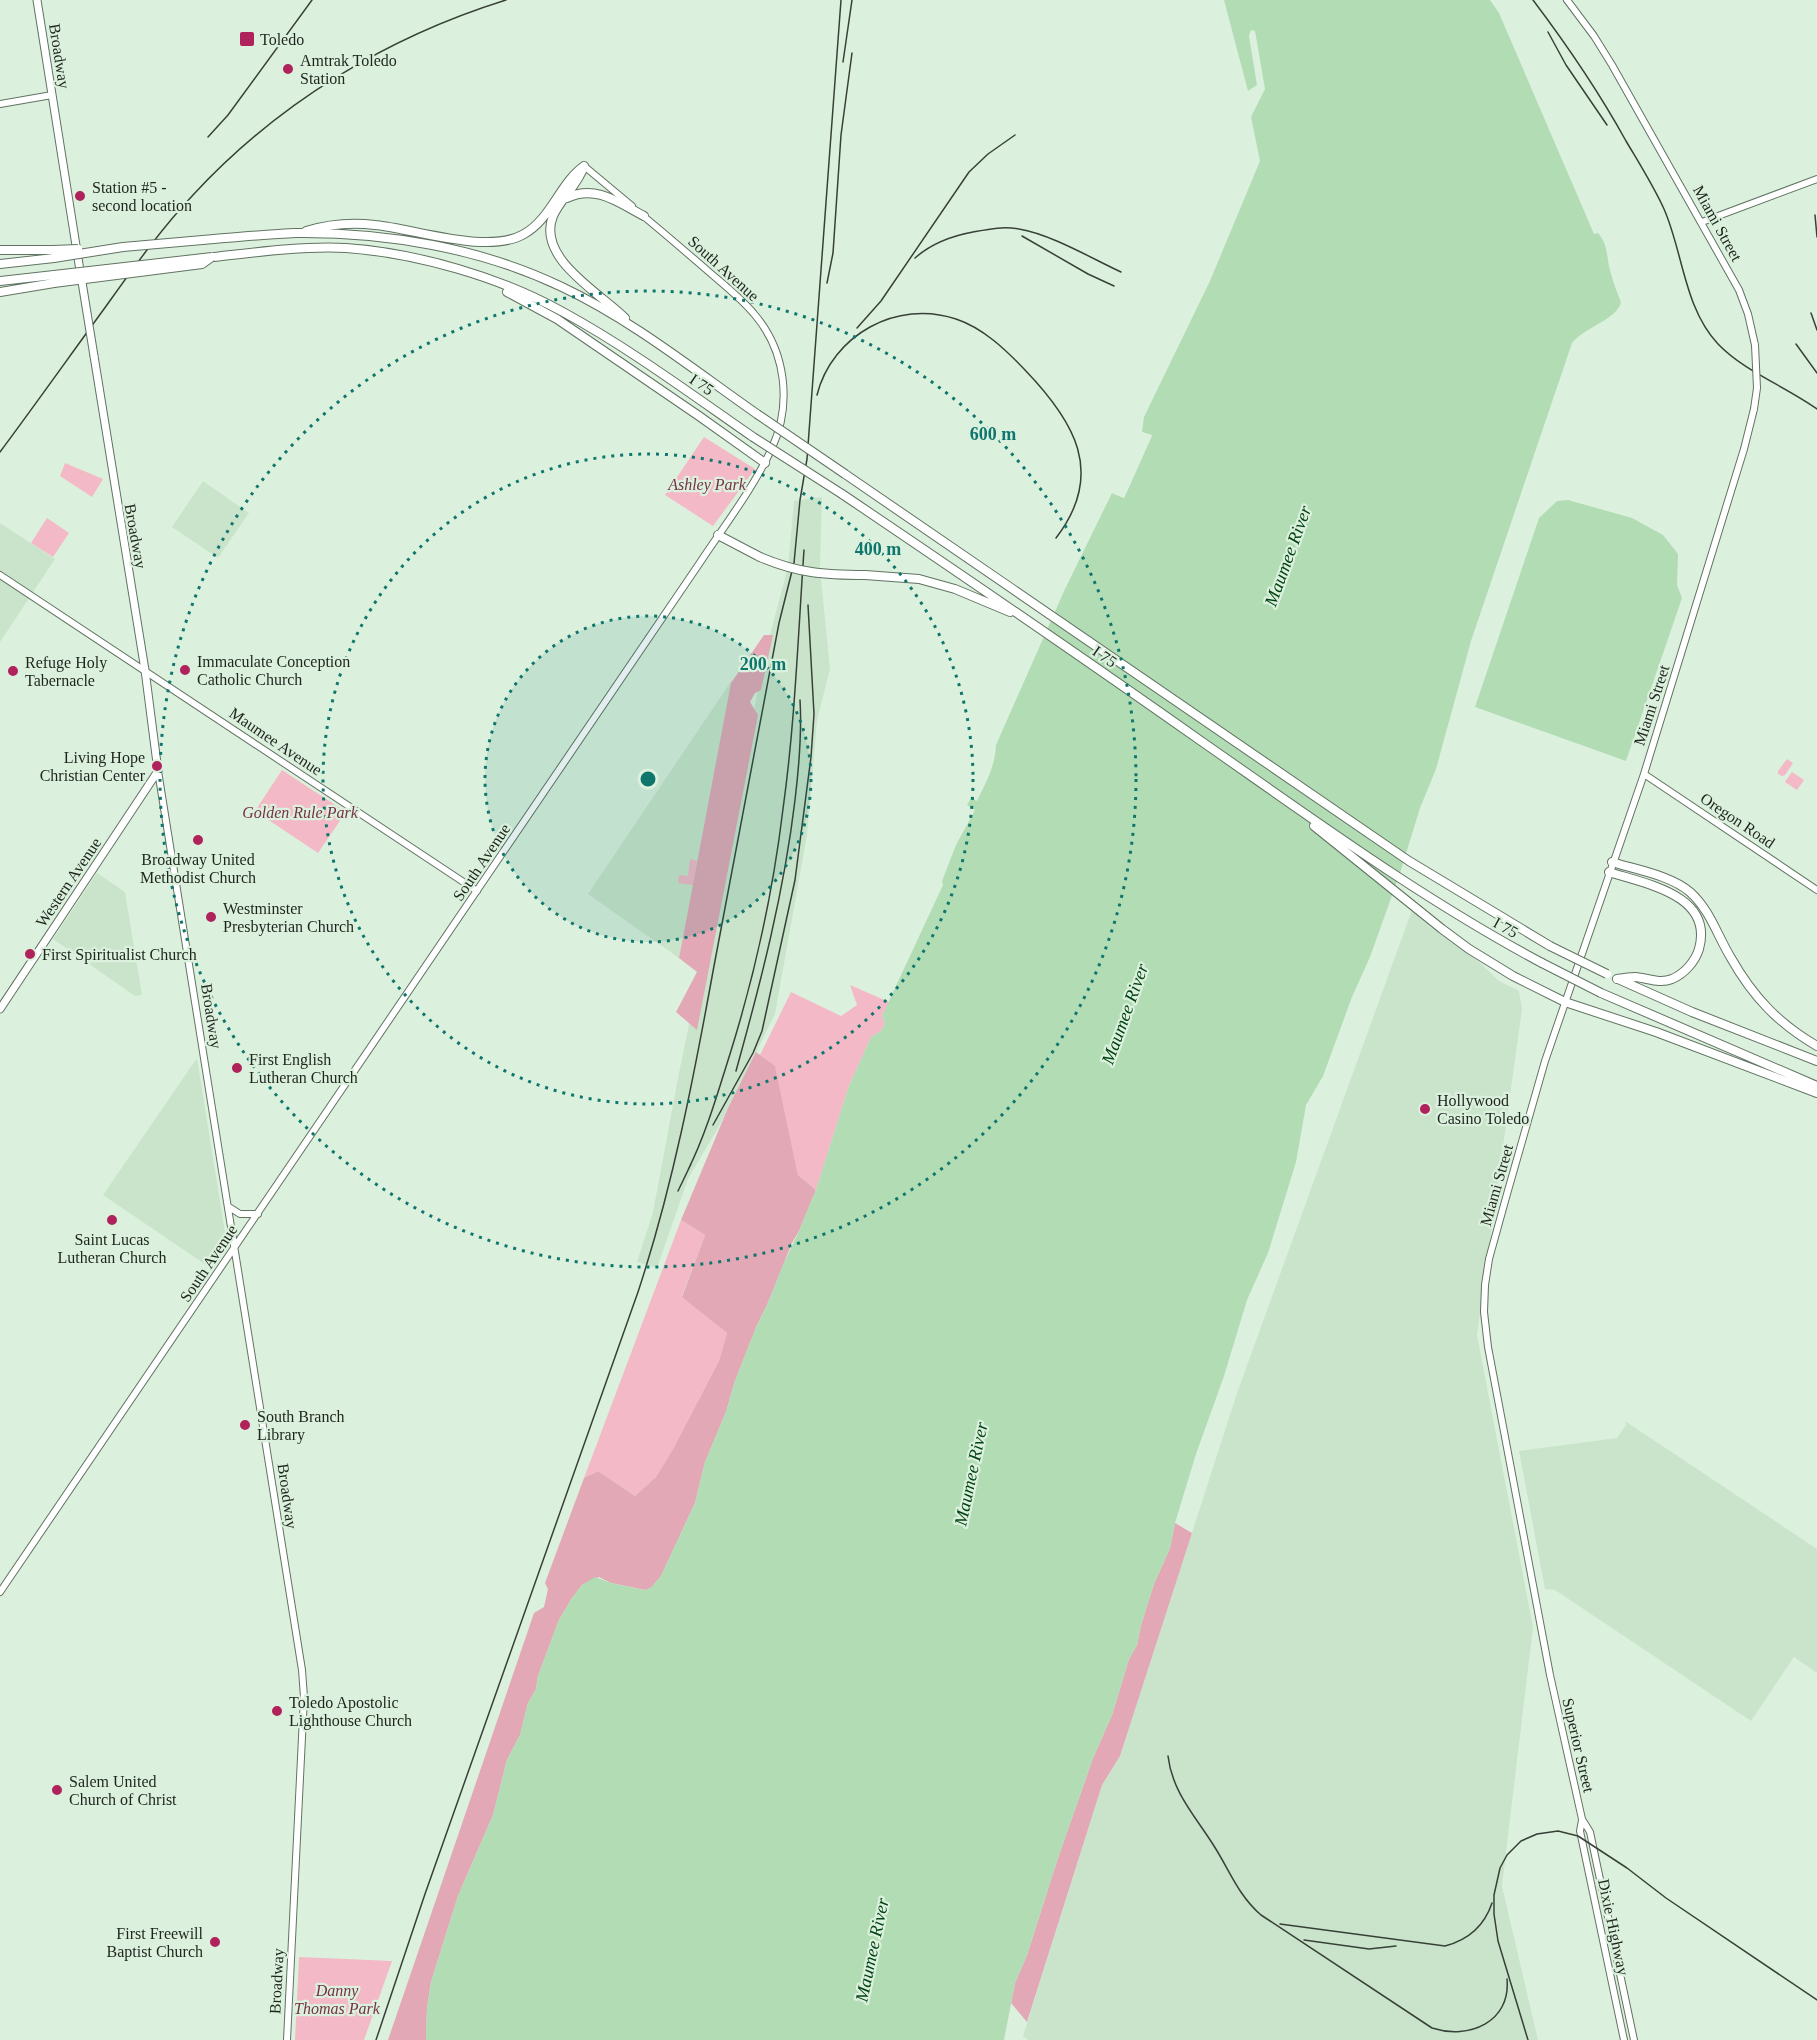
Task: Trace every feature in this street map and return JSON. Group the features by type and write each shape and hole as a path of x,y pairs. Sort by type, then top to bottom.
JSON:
{"highway":[{"path":"584,166 580,177 554,214 550,225 553,247 571,271 613,306 633,327"},
{"path":"298,233 337,224 372,224 486,244 506,242 525,234 538,222 575,173 584,166"},
{"path":"564,199 585,192 597,193 644,216"},
{"name":"I 75","path":"54,254 257,235 298,233 375,237 468,253 562,287 633,327 1357,827 1442,882 1550,946 1606,974 1692,1012 1817,1061"},
{"name":"I 75","path":"0,281 54,279 213,257 283,250 343,248 379,252 446,266 510,288 564,312 842,494 1025,617 1427,897 1493,937 1600,993 1817,1086"},
{"path":"0,250 54,254"},
{"path":"0,264 54,254"},
{"path":"446,266 500,288 557,319 765,463"},
{"path":"0,292 54,279"},
{"path":"718,535 783,567 807,573 919,579 954,589 1025,617"},
{"path":"1262,784 1427,918 1487,961 1565,1002 1656,1032 1817,1093"},
{"path":"1612,862 1661,877 1688,891 1703,906 1730,957 1748,986 1766,1008 1792,1032 1817,1047"},
{"path":"1609,872 1680,897 1694,910 1701,936 1699,949 1694,959 1686,970 1672,979 1656,981 1635,977 1617,979"}],"main road":[{"name":"Broadway","path":"37,0 145,670 158,771"},
{"name":"Western Avenue","path":"0,1009 158,771"}],"street":[{"name":"Miami Street","path":"1509,1452 1488,1347 1484,1312 1489,1259 1545,1061 1644,774 1744,449 1757,388 1755,345 1748,314 1739,290 1612,65 1567,0"},
{"path":"0,104 52,95"},
{"name":"South Avenue","path":"0,1592 765,463 778,430 783,402 782,368 764,327 745,304 584,166"},
{"path":"1702,222 1817,178"},
{"name":"Maumee Avenue","path":"0,575 477,891"},
{"name":"Broadway","path":"158,771 303,1677 304,1697 287,2040"},
{"name":"Oregon Road","path":"1644,774 1817,890"},
{"path":"229,1207 240,1214 258,1214"},
{"name":"Superior Street","path":"1509,1452 1550,1675 1582,1819 1590,1832 1634,2040"},
{"name":"Dixie Highway","path":"1582,1819 1580,1831 1624,2040"},
{"path":"1588,1870 1598,1868"}],"shaded area":[{"path":"203,481 249,513 218,558 172,527"},
{"path":"822,497 820,568 830,669 817,721 807,835 775,1014 721,1123 688,1179 657,1268 637,1262 653,1212 679,1073 768,642 788,567 794,501"},
{"path":"0,523 55,559 0,642"},
{"path":"764,635 773,635 761,690 755,693 750,702 758,715 697,1030 676,1012 697,972 679,958 731,683"},
{"path":"732,680 693,885 679,958 588,894"},
{"path":"97,873 125,892 142,995 135,996 53,939"},
{"path":"1412,910 1429,926 1479,962 1499,981 1519,991 1522,1009 1477,1335 1533,1627 1502,1886 1538,2040 1028,2040 1023,2036 1102,1785 1120,1756 1237,1393"},
{"path":"756,1052 775,1066 798,1175 816,1190 757,1325 735,1381 726,1412 705,1462 695,1503 661,1576 651,1588 645,1590 611,1583 599,1577 582,1585 559,1620 538,1676 536,1689 528,1703 520,1735 507,1760 493,1815 458,1896 431,1982 426,2040 388,2040 534,1613 544,1607 548,1589 545,1583 584,1478 598,1471 635,1496 656,1477 719,1361 727,1333 682,1297 705,1235 681,1220 728,1108"},
{"path":"197,1058 227,1245 212,1269 103,1195"},
{"path":"1625,1421 1817,1549 1817,1673 1794,1657 1751,1721 1555,1590 1545,1589 1519,1451 1617,1438 1626,1425"},
{"path":"1175,1523 1192,1533 1120,1756 1102,1785 1027,2022 1011,2003 1015,1983 1027,1955 1093,1758 1112,1715 1129,1659 1137,1645 1154,1584 1170,1548"}],"green space":[{"name":"Ashley Park","path":"704,437 755,469 713,526 665,495"},
{"path":"65,463 103,479 92,497 60,476"},
{"path":"47,518 69,533 53,557 31,543"},
{"path":"1787,759 1793,763 1782,776 1778,774 1778,771"},
{"name":"Golden Rule Park","path":"282,770 346,812 318,853 255,811"},
{"path":"1792,772 1804,780 1797,790 1785,782"},
{"path":"690,859 697,861 693,885 678,883 679,875 688,876"},
{"path":"850,985 889,1002 882,1016 885,1023 881,1031 871,1037 849,1086 816,1190 798,1175 775,1067 760,1055 791,992 841,1016 857,1005"},
{"path":"681,1220 705,1235 682,1296 727,1333 719,1361 673,1449 656,1477 635,1496 598,1471 584,1478"},
{"name":"Danny Thomas Park","path":"299,1957 392,1961 364,2040 295,2040"}],"water":[{"name":"Maumee River","path":"1224,0 1490,0 1499,13 1594,234 1598,233 1604,242 1611,274 1621,302 1614,313 1572,343 1471,641 1436,769 1420,808 1400,873 1323,1076 1306,1105 1296,1162 1268,1253 1247,1300 1224,1376 1196,1454 1175,1523 1170,1548 1154,1584 1137,1645 1129,1659 1112,1715 1093,1758 1027,1955 1015,1983 1004,2040 426,2040 431,1982 458,1896 493,1815 507,1760 520,1735 528,1703 536,1689 538,1676 559,1620 582,1585 595,1577 644,1590 651,1588 661,1576 695,1503 705,1462 726,1412 735,1381 757,1325 816,1190 849,1086 871,1037 881,1031 885,1023 882,1016 943,885 942,881 956,845 975,810 967,805 971,798 977,801 987,781 996,745 1065,589 1112,493 1124,498 1152,436 1142,432 1144,417 1210,281 1260,161 1251,117 1265,89 1255,31 1251,30 1249,36 1257,85 1248,91"},
{"path":"1568,500 1632,518 1663,535 1678,554 1677,585 1682,598 1626,761 1475,707 1539,518 1557,501"}],"pier":[{"path":"1142,432 1152,435 1124,498 1112,493 1113,490 1122,494 1148,437 1140,435"}],"railway":[{"path":"208,137 228,115 312,0"},
{"path":"0,452 158,236 181,208 226,162 261,131 337,77 419,33 506,0"},
{"path":"376,2040 425,1894 638,1292 662,1212 682,1130 779,623 794,563 800,500 807,459 841,0"},
{"path":"843,62 852,0"},
{"path":"1533,0 1594,87 1655,191 1670,226 1691,297 1707,330 1718,344 1740,363 1817,409"},
{"path":"1548,32 1566,65 1607,125"},
{"path":"827,283 833,253 841,135 852,53"},
{"path":"857,328 881,301 969,172 988,154 1015,135"},
{"path":"1815,215 1817,237"},
{"path":"915,258 935,244 957,236 990,229 1013,228 1057,241 1121,272"},
{"path":"1022,236 1088,274 1114,286"},
{"path":"1811,313 1817,330"},
{"path":"817,395 825,374 837,355 852,339 890,318 912,314 934,314 956,319 975,328 1017,362 1042,389 1070,428 1078,449 1081,470 1079,491 1071,514 1056,538"},
{"path":"1796,344 1817,373"},
{"path":"688,1170 711,1113 739,1024 768,902 787,777 804,550"},
{"path":"713,1125 753,1053 762,1031 795,880 811,757 814,714 808,605"},
{"path":"736,1071 763,970 785,869 798,775 800,700"},
{"path":"678,1191 691,1164"},
{"path":"1168,1756 1170,1769 1180,1793 1240,1891 1253,1907 1261,1915 1432,2028 1460,2031 1485,2024 1495,2017 1502,2006 1507,1979"},
{"path":"1528,2040 1498,1941 1494,1895 1500,1868 1507,1855 1521,1841 1537,1834 1558,1831 1578,1836 1817,2000"},
{"path":"1280,1924 1445,1946 1461,1940 1480,1926 1492,1903"},
{"path":"1304,1940 1369,1949 1396,1946"}],"place":[{"name":"Toledo","path":"247,39"},
{"name":"Amtrak Toledo Station","path":"288,69"},
{"name":"Station #5 - second location","path":"80,196"},
{"name":"Immaculate Conception Catholic Church","path":"185,670"},
{"name":"Refuge Holy Tabernacle","path":"13,671"},
{"name":"Living Hope Christian Center","path":"157,766"},
{"name":"Broadway United Methodist Church","path":"198,840"},
{"name":"Westminster Presbyterian Church","path":"211,917"},
{"name":"First Spiritualist Church","path":"30,954"},
{"name":"First English Lutheran Church","path":"237,1068"},
{"name":"Hollywood Casino Toledo","path":"1425,1109"},
{"name":"Saint Lucas Lutheran Church","path":"112,1220"},
{"name":"South Branch Library","path":"245,1425"},
{"name":"Toledo Apostolic Lighthouse Church","path":"277,1711"},
{"name":"Salem United Church of Christ","path":"57,1790"},
{"name":"First Freewill Baptist Church","path":"215,1942"}]}
